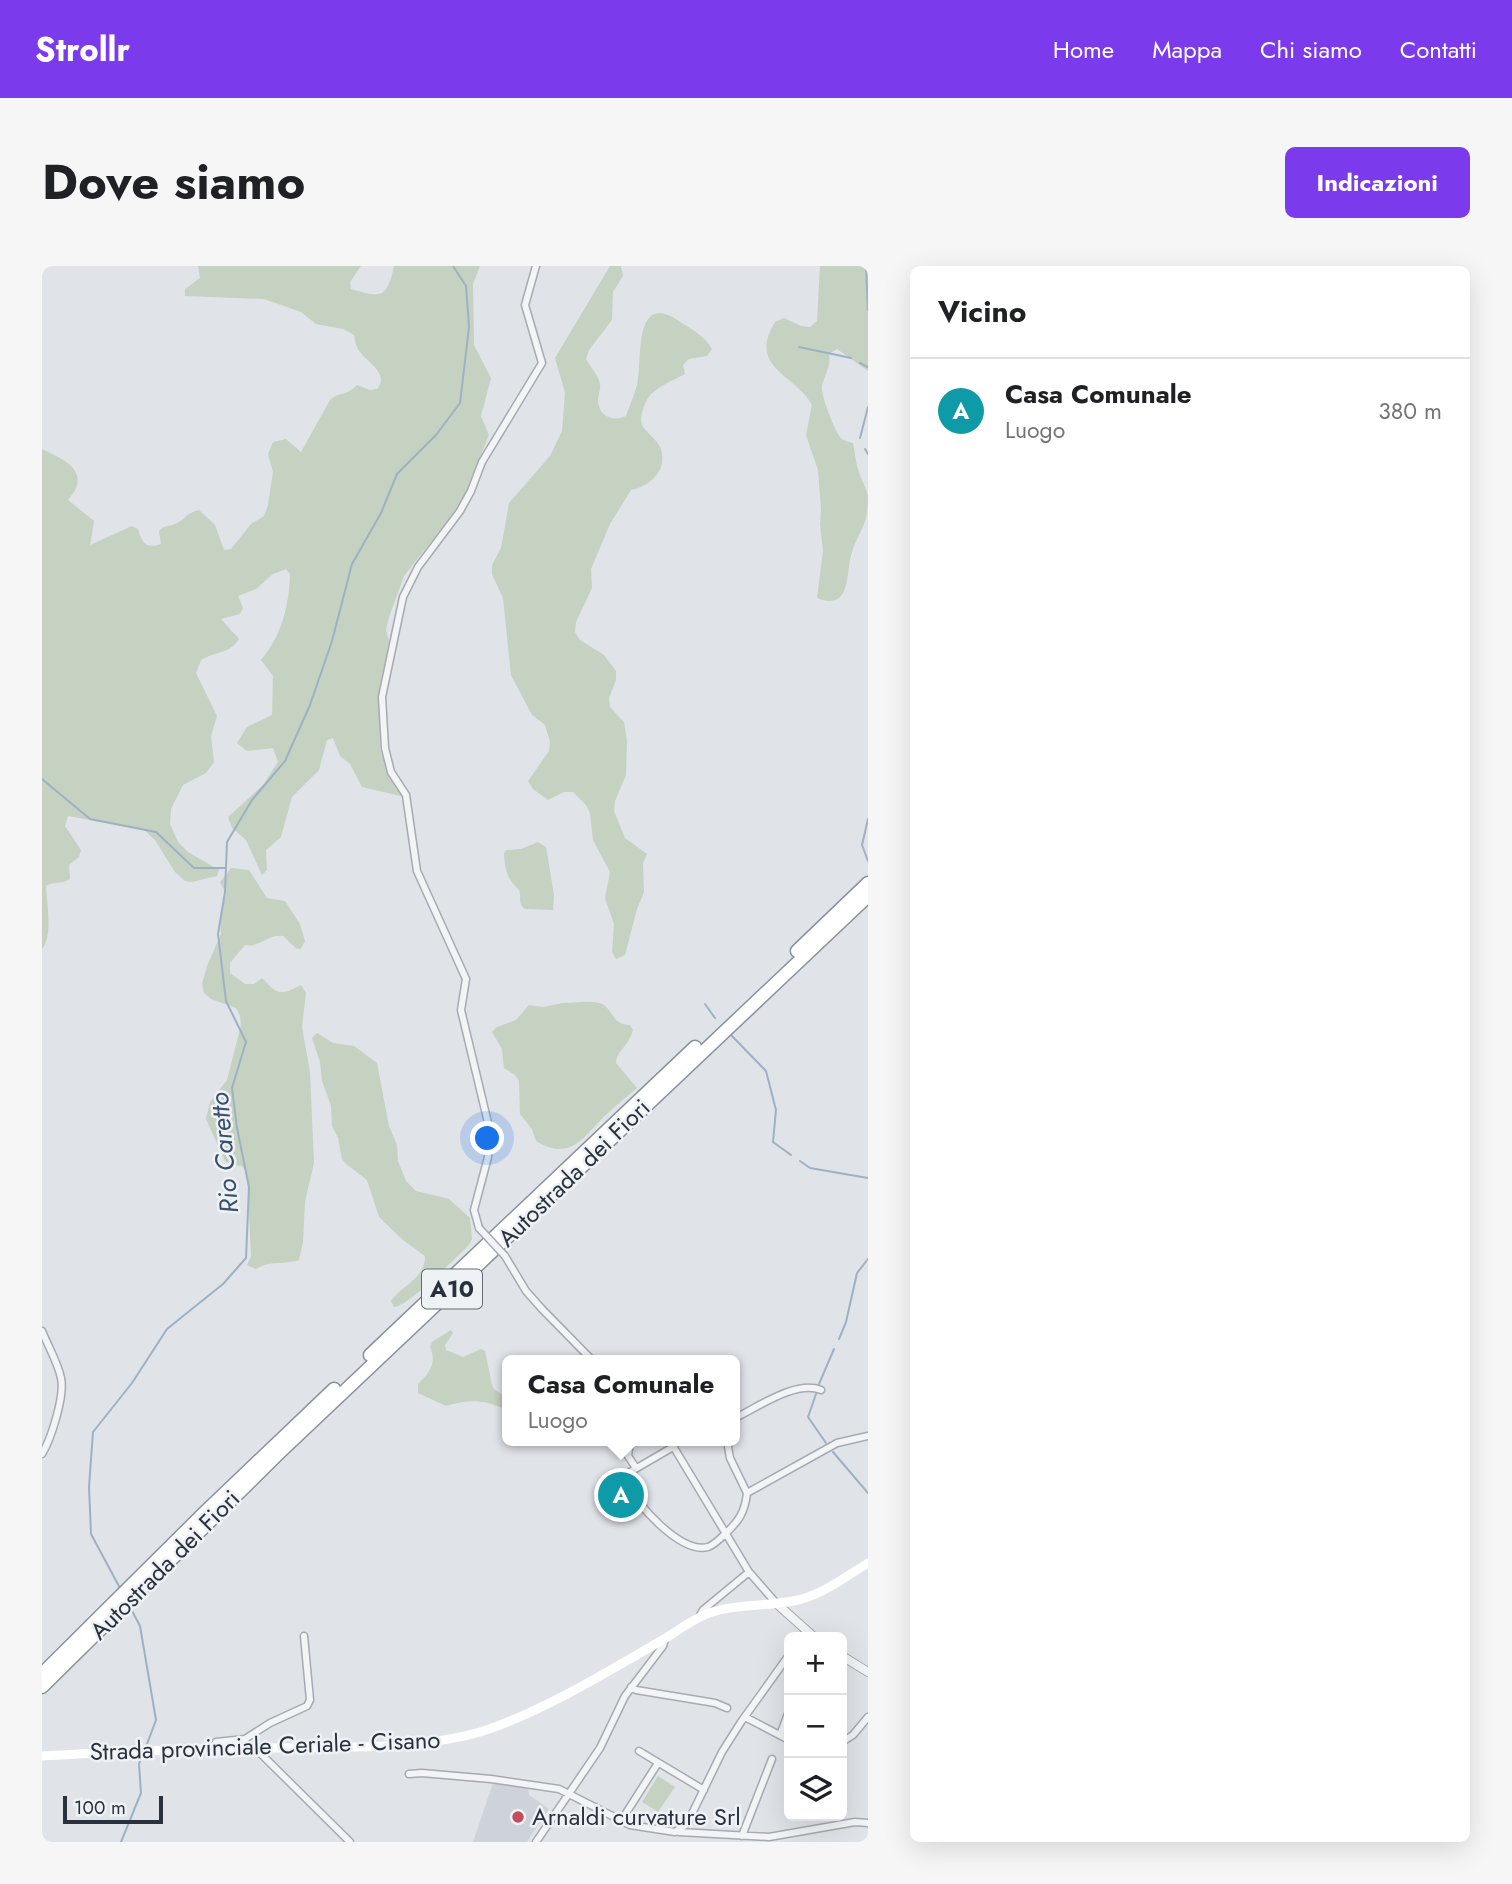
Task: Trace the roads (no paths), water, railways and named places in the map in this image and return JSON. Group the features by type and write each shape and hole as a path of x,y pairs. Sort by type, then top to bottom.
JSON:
{"highway":[{"name":"Autostrada dei Fiori","path":"42,1674 274,1446 868,883"},
{"name":"Autostrada dei Fiori","path":"42,1687 288,1444 868,896"}],"main road":[{"name":"Strada provinciale Ceriale - Cisano","path":"42,1756 118,1751 390,1744 472,1734 500,1725 536,1708 699,1618 726,1609 777,1604 813,1595 868,1563"}],"street":[{"path":"536,266 525,305 542,363 482,461 460,511 418,567 408,585 403,597 382,697 385,748 391,772 406,795 417,871 466,978 461,1010 489,1127 488,1157 474,1210 479,1228 505,1256 526,1291 587,1355"},
{"path":"42,1331 61,1376 62,1388 48,1445 42,1454"},
{"path":"740,1415 779,1395 811,1387 821,1390"},
{"path":"747,1493 837,1443 868,1436"},
{"path":"629,1446 628,1456 636,1468"},
{"path":"668,1446 630,1472 626,1483 632,1495 657,1522 680,1541 709,1547 725,1534 745,1511 747,1493 730,1458 728,1446"},
{"path":"672,1446 749,1572 802,1632"},
{"path":"699,1618 703,1610 749,1572"},
{"path":"213,1749 216,1741 245,1739 270,1723 307,1706 310,1700 304,1636"},
{"path":"536,1842 600,1748 631,1687 663,1646 665,1639"},
{"path":"847,1659 868,1672"},
{"path":"675,1832 687,1824 723,1752 784,1662"},
{"path":"631,1687 715,1703 727,1708"},
{"path":"745,1717 784,1737"},
{"path":"847,1739 868,1717"},
{"path":"780,1735 784,1724"},
{"path":"255,1748 350,1842"},
{"path":"639,1751 704,1790"},
{"path":"742,1836 772,1759"},
{"path":"621,1821 658,1763"},
{"path":"409,1774 446,1774 559,1789 621,1821 653,1830 757,1839 855,1822 868,1823"}],"waterway":[{"name":"Rio Caretto","path":"121,1590 91,1534 89,1487 93,1432 132,1383 167,1329 223,1284 246,1258 249,1187 232,1088 246,1042 226,1001 218,934 225,892 227,842 252,800 285,761 310,705 332,641 352,564 381,513 397,474 436,435 460,403 469,327 466,286 453,266"},
{"path":"866,266 868,310"},
{"path":"799,347 851,358"},
{"path":"860,363 868,367"},
{"path":"860,438 868,407"},
{"path":"865,449 868,454"},
{"path":"42,779 90,819 156,832 194,868 225,868"},
{"path":"868,819 862,845 868,861"},
{"path":"705,1004 715,1018"},
{"path":"731,1035 766,1071 776,1110 773,1142 791,1155"},
{"path":"800,1161 810,1168 868,1178"},
{"path":"839,1339 846,1322 857,1273 868,1259"},
{"path":"819,1384 834,1349"},
{"path":"816,1394 808,1417 826,1443"},
{"path":"833,1452 868,1493"},
{"name":"Rio Caretto","path":"130,1607 140,1626 156,1720 147,1744"},
{"name":"Rio Caretto","path":"121,1842 141,1793 139,1764 142,1756"}],"place":[{"name":"Casa Comunale","path":"621,1495"},
{"name":"Arnaldi curvature Srl","path":"518,1817"}]}
